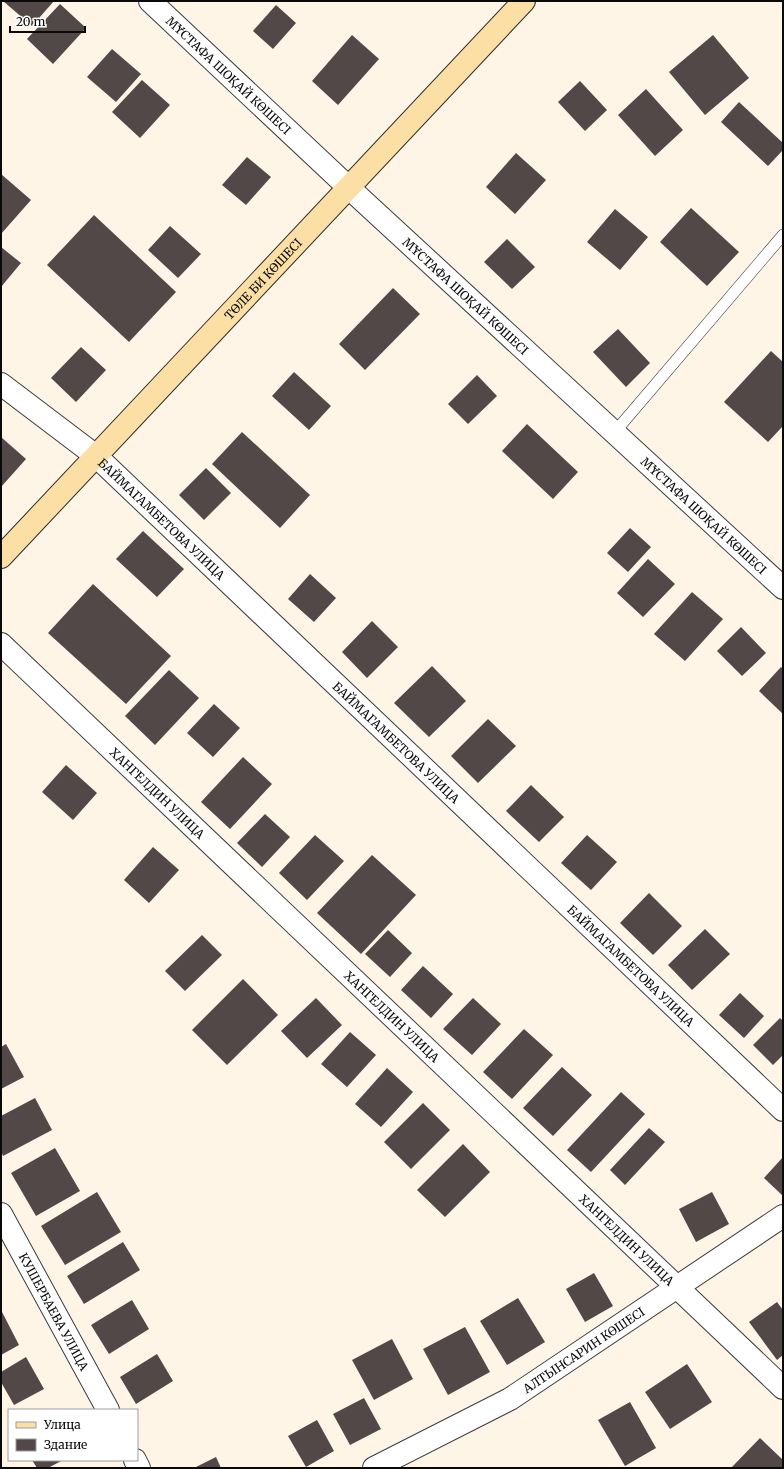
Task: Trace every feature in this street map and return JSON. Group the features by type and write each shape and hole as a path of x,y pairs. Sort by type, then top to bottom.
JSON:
{"street":[{"name":"МҰСТАФА ШОҚАЙ КӨШЕСІ","path":"150,1 348,188 783,588"},
{"name":"ТӨЛЕ БИ КӨШЕСІ","path":"1,557 524,1"},
{"name":"БАЙМАГАМБЕТОВА УЛИЦА","path":"1,384 96,456 783,1110"},
{"name":"ХАНГЕЛДИН УЛИЦА","path":"1,644 783,1388"},
{"name":"КУШЕРБАЕВА УЛИЦА","path":"1,1214 107,1409"},
{"name":"АЛТЫНСАРИН КӨШЕСІ","path":"374,1468 510,1399 783,1216"}],"lane":[{"path":"614,433 783,235"}],"building":[{"path":"3,1 54,1 32,26"},
{"path":"60,4 86,28 53,64 27,39"},
{"path":"276,5 296,23 273,49 253,31"},
{"path":"352,35 379,59 338,105 312,81"},
{"path":"713,35 749,78 705,115 669,72"},
{"path":"112,49 141,74 116,102 87,77"},
{"path":"142,80 170,105 140,138 112,112"},
{"path":"580,81 607,110 585,131 558,102"},
{"path":"646,89 683,130 655,156 618,115"},
{"path":"739,102 783,143 783,150 768,166 721,122"},
{"path":"516,153 546,180 515,214 486,187"},
{"path":"247,157 271,177 246,205 222,185"},
{"path":"1,174 31,200 1,234"},
{"path":"691,208 739,252 707,286 660,242"},
{"path":"615,209 648,237 620,270 587,242"},
{"path":"94,215 176,292 129,342 47,265"},
{"path":"170,226 201,254 178,278 148,250"},
{"path":"507,239 535,267 512,289 484,262"},
{"path":"1,247 21,263 1,287"},
{"path":"393,288 420,314 365,370 339,344"},
{"path":"618,329 650,363 626,387 593,352"},
{"path":"81,347 106,370 76,402 51,378"},
{"path":"771,351 783,362 783,426 768,442 724,402"},
{"path":"294,372 331,406 309,430 272,396"},
{"path":"477,375 497,396 468,424 448,404"},
{"path":"527,424 578,472 553,499 502,451"},
{"path":"242,432 310,495 280,528 212,464"},
{"path":"1,437 26,459 1,487"},
{"path":"206,468 231,493 204,520 179,495"},
{"path":"630,528 651,547 628,572 607,553"},
{"path":"143,531 184,569 157,597 116,559"},
{"path":"648,559 675,584 643,617 617,593"},
{"path":"310,574 336,598 314,622 288,599"},
{"path":"93,584 171,656 126,704 48,633"},
{"path":"692,592 723,619 685,661 654,634"},
{"path":"372,621 398,647 367,678 342,652"},
{"path":"741,627 766,653 742,676 717,651"},
{"path":"432,666 466,701 429,737 394,703"},
{"path":"781,667 783,669 783,714 759,691"},
{"path":"169,670 199,698 155,745 125,716"},
{"path":"214,704 240,728 213,757 187,733"},
{"path":"488,719 516,746 478,783 451,756"},
{"path":"243,757 272,784 230,829 201,802"},
{"path":"66,765 97,793 73,820 42,792"},
{"path":"531,785 564,817 539,842 506,811"},
{"path":"265,814 290,837 262,867 237,843"},
{"path":"315,835 344,861 307,900 279,873"},
{"path":"587,835 617,862 591,890 561,863"},
{"path":"153,847 179,870 149,903 124,880"},
{"path":"372,855 416,895 361,954 317,913"},
{"path":"649,893 682,926 653,955 620,923"},
{"path":"705,929 730,954 692,990 668,965"},
{"path":"388,930 412,953 390,977 365,954"},
{"path":"202,935 222,955 185,991 165,971"},
{"path":"423,966 453,994 431,1018 401,990"},
{"path":"243,979 278,1015 227,1065 192,1030"},
{"path":"740,993 764,1016 744,1038 719,1015"},
{"path":"316,998 342,1025 307,1058 281,1031"},
{"path":"473,998 501,1024 472,1055 443,1029"},
{"path":"780,1018 783,1021 783,1055 773,1065 753,1045"},
{"path":"524,1029 553,1055 512,1099 483,1072"},
{"path":"350,1032 376,1055 347,1087 321,1064"},
{"path":"6,1044 24,1077 1,1089 1,1047"},
{"path":"562,1067 592,1095 553,1136 523,1108"},
{"path":"387,1068 413,1092 381,1127 355,1104"},
{"path":"621,1092 645,1114 591,1172 567,1150"},
{"path":"35,1098 52,1130 3,1156 1,1151 1,1116"},
{"path":"423,1103 450,1130 411,1169 384,1142"},
{"path":"649,1128 665,1142 625,1185 610,1170"},
{"path":"463,1144 490,1172 445,1217 417,1190"},
{"path":"55,1148 80,1191 36,1216 11,1173"},
{"path":"783,1157 783,1196 764,1178"},
{"path":"97,1192 121,1232 65,1265 41,1226"},
{"path":"712,1192 729,1224 696,1242 679,1209"},
{"path":"123,1242 140,1270 84,1304 67,1276"},
{"path":"594,1273 613,1306 585,1322 566,1289"},
{"path":"518,1298 545,1342 507,1365 480,1321"},
{"path":"132,1300 149,1329 109,1354 91,1325"},
{"path":"777,1302 783,1310 783,1355 777,1360 749,1322"},
{"path":"1,1310 19,1345 1,1355"},
{"path":"465,1327 490,1372 448,1395 423,1349"},
{"path":"392,1339 413,1379 374,1400 352,1360"},
{"path":"157,1354 173,1381 136,1404 120,1377"},
{"path":"26,1357 44,1389 14,1405 1,1382 1,1372"},
{"path":"687,1364 712,1402 670,1429 645,1392"},
{"path":"364,1398 381,1429 350,1445 333,1414"},
{"path":"630,1402 656,1448 625,1466 598,1420"},
{"path":"317,1420 334,1451 306,1467 288,1436"},
{"path":"760,1438 783,1460 783,1467 731,1468"},
{"path":"216,1457 221,1468 194,1468"},
{"path":"33,1461 61,1461 48,1468 37,1468"}]}
